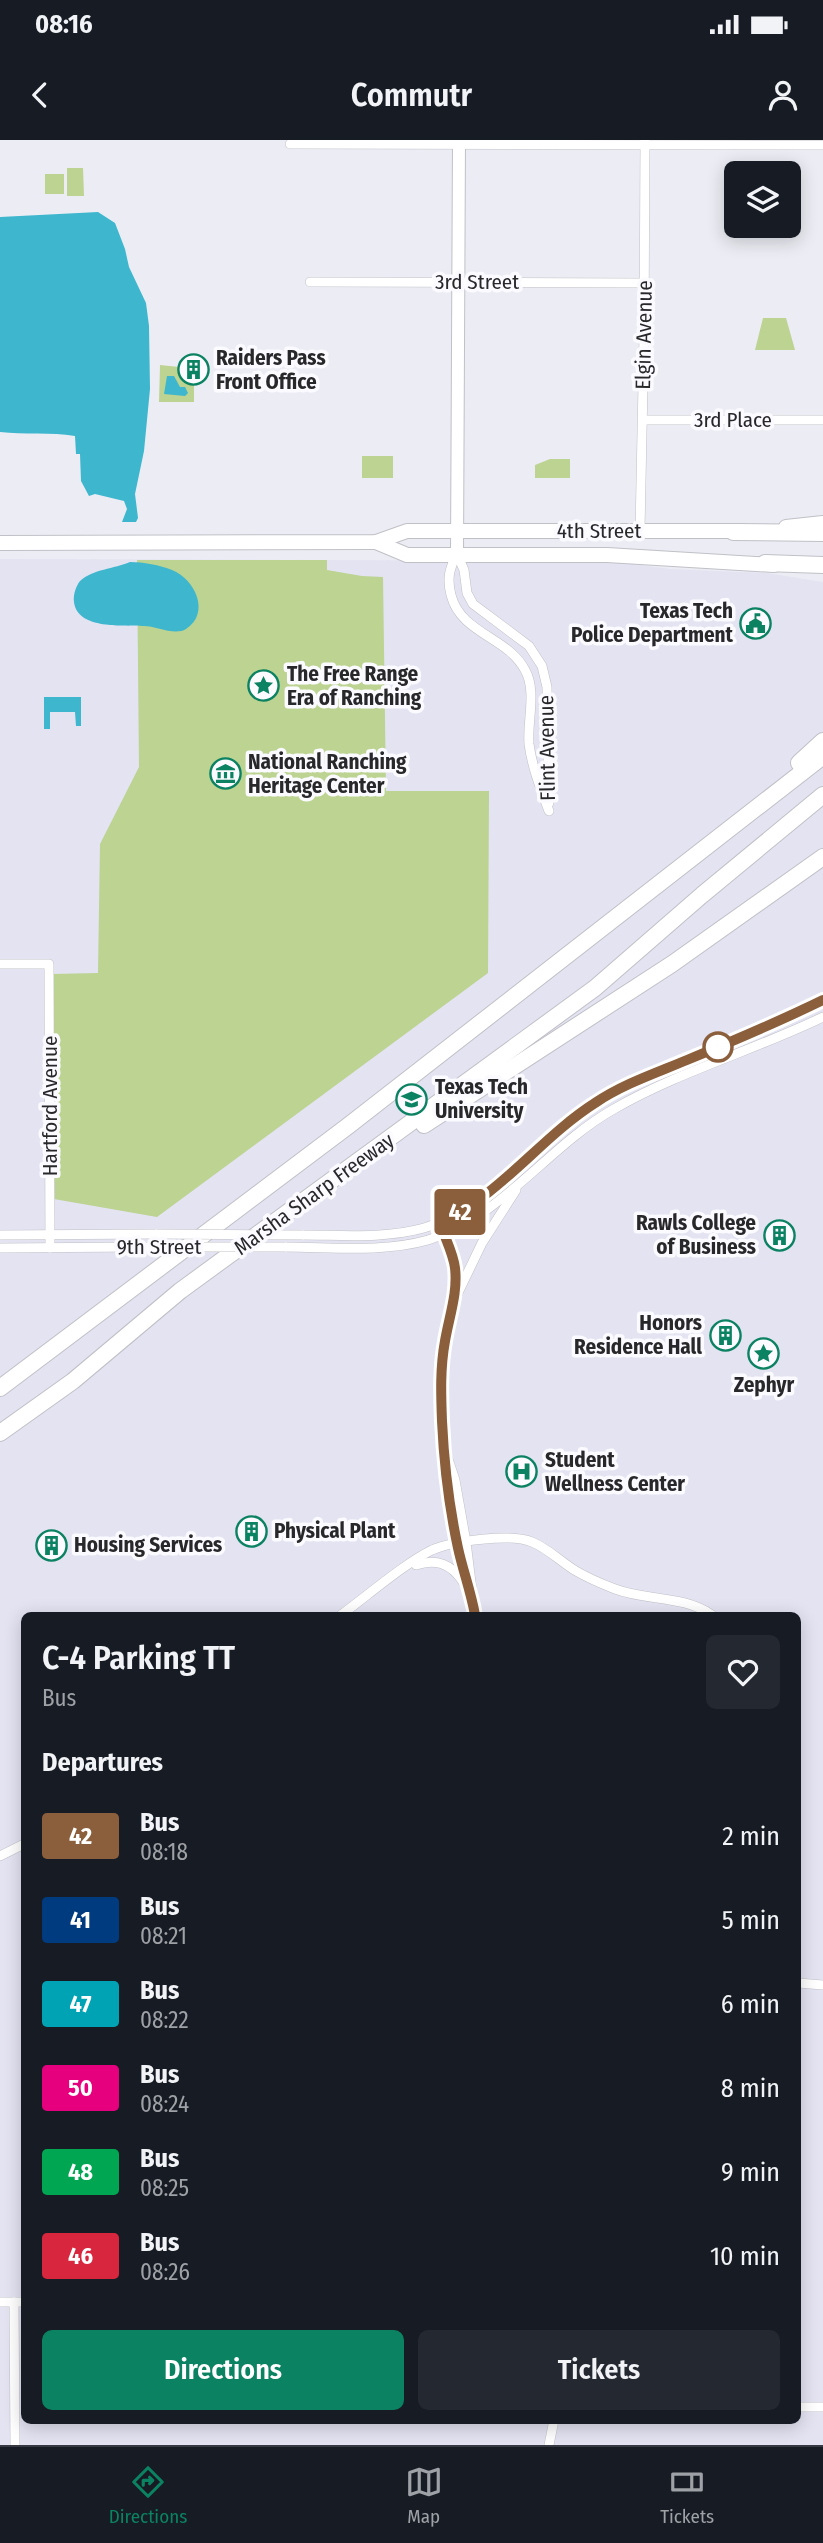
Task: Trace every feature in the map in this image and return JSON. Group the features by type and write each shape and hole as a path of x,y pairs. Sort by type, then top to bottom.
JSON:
{"highway":[{"path":"733,532 823,533"},
{"path":"765,564 823,565"},
{"path":"715,843 823,741"},
{"name":"Marsha Sharp Freeway","path":"0,1388 348,1126 715,843 823,756"},
{"name":"Marsha Sharp Freeway","path":"0,1433 73,1381 180,1291 595,988 823,795"},
{"path":"270,1225 293,1217 383,1152 672,964 823,857"}],"main road":[{"name":"4th Street","path":"0,542 376,542 407,531 733,532 823,523"},
{"name":"4th Street","path":"376,542 407,555 607,555 765,564 823,574"}],"street":[{"path":"290,144 459,142 823,145"},
{"name":"Flint Avenue","path":"457,554 449,570 449,589 457,612 469,624 512,653 527,674 530,689 530,747 549,811 547,687 542,666 529,646 473,604 467,593 464,570 457,554 459,142"},
{"name":"Elgin Avenue","path":"640,531 645,143"},
{"name":"3rd Street","path":"310,282 644,283"},
{"name":"3rd Place","path":"643,420 823,420"},
{"name":"Hartford Avenue","path":"0,964 49,964 50,1248"},
{"path":"475,1612 464,1576 462,1544 444,1476 446,1453 441,1386 444,1344 453,1304 455,1267 440,1222 480,1199 560,1129 610,1094 783,1020 823,1000"},
{"path":"443,1234 474,1218 589,1125 615,1108 823,1017"},
{"path":"453,1304 482,1243 523,1180"},
{"name":"9th Street","path":"0,1235 390,1234 440,1222"},
{"name":"9th Street","path":"0,1248 379,1247 416,1242 443,1234"},
{"path":"345,1612 433,1550 511,1537 531,1541 574,1570 601,1584 620,1591 689,1604 706,1612"},
{"path":"404,1569 430,1561 444,1564 460,1577 472,1596"},
{"path":"0,1856 21,1846"},
{"path":"801,1983 823,1985"},
{"path":"0,2302 19,2302 15,2445"},
{"path":"801,2407 823,2407"},
{"path":"549,2445 553,2424"}],"shaded area":[{"name":"Texas Tech University","path":"0,559 609,561 671,569 767,573 823,582 823,2445 0,2445"}],"green space":[{"path":"67,168 83,168 84,196 67,196"},
{"path":"45,174 64,174 64,194 45,194"},
{"path":"763,318 786,318 795,350 755,350"},
{"path":"160,365 179,367 179,372 190,372 190,382 194,383 194,402 159,402"},
{"path":"362,456 393,456 393,478 362,478"},
{"path":"550,459 570,459 570,478 535,478 535,465"},
{"name":"National Ranching Heritage Center","path":"137,560 327,560 327,570 383,577 386,791 489,791 488,973 157,1217 54,1199 53,974 98,973 100,844 139,767"}],"water":[{"path":"98,212 115,223 129,267 146,303 149,326 150,389 144,451 135,494 138,518 136,522 122,522 127,509 124,501 95,494 89,496 81,481 80,454 76,454 75,436 0,432 0,217"},
{"path":"167,376 174,376 180,387 185,387 188,393 185,396 164,394"},
{"path":"130,562 151,564 180,574 193,588 197,597 199,606 194,622 182,631 165,630 149,626 92,622 77,611 74,596 80,581 97,572"},
{"path":"44,697 81,697 81,726 76,726 75,712 50,712 50,729 44,729"}],"bus line":[{"name":"42","path":"475,1612 457,1545 444,1476 446,1453 441,1386 444,1344 453,1304 455,1267 440,1222 486,1194 547,1139 610,1094 783,1020 823,1000"}],"place":[{"name":"Raiders Pass Front Office","path":"193,370"},
{"name":"Texas Tech Police Department","path":"756,623"},
{"name":"The Free Range Era of Ranching","path":"264,686"},
{"name":"National Ranching Heritage Center","path":"225,774"},
{"name":"Texas Tech University","path":"412,1099"},
{"name":"Rawls College of Business","path":"779,1235"},
{"name":"Honors Residence Hall","path":"725,1335"},
{"name":"Zephyr","path":"764,1353"},
{"name":"Student Wellness Center","path":"522,1472"},
{"name":"Physical Plant","path":"251,1531"},
{"name":"Housing Services","path":"51,1545"}]}
